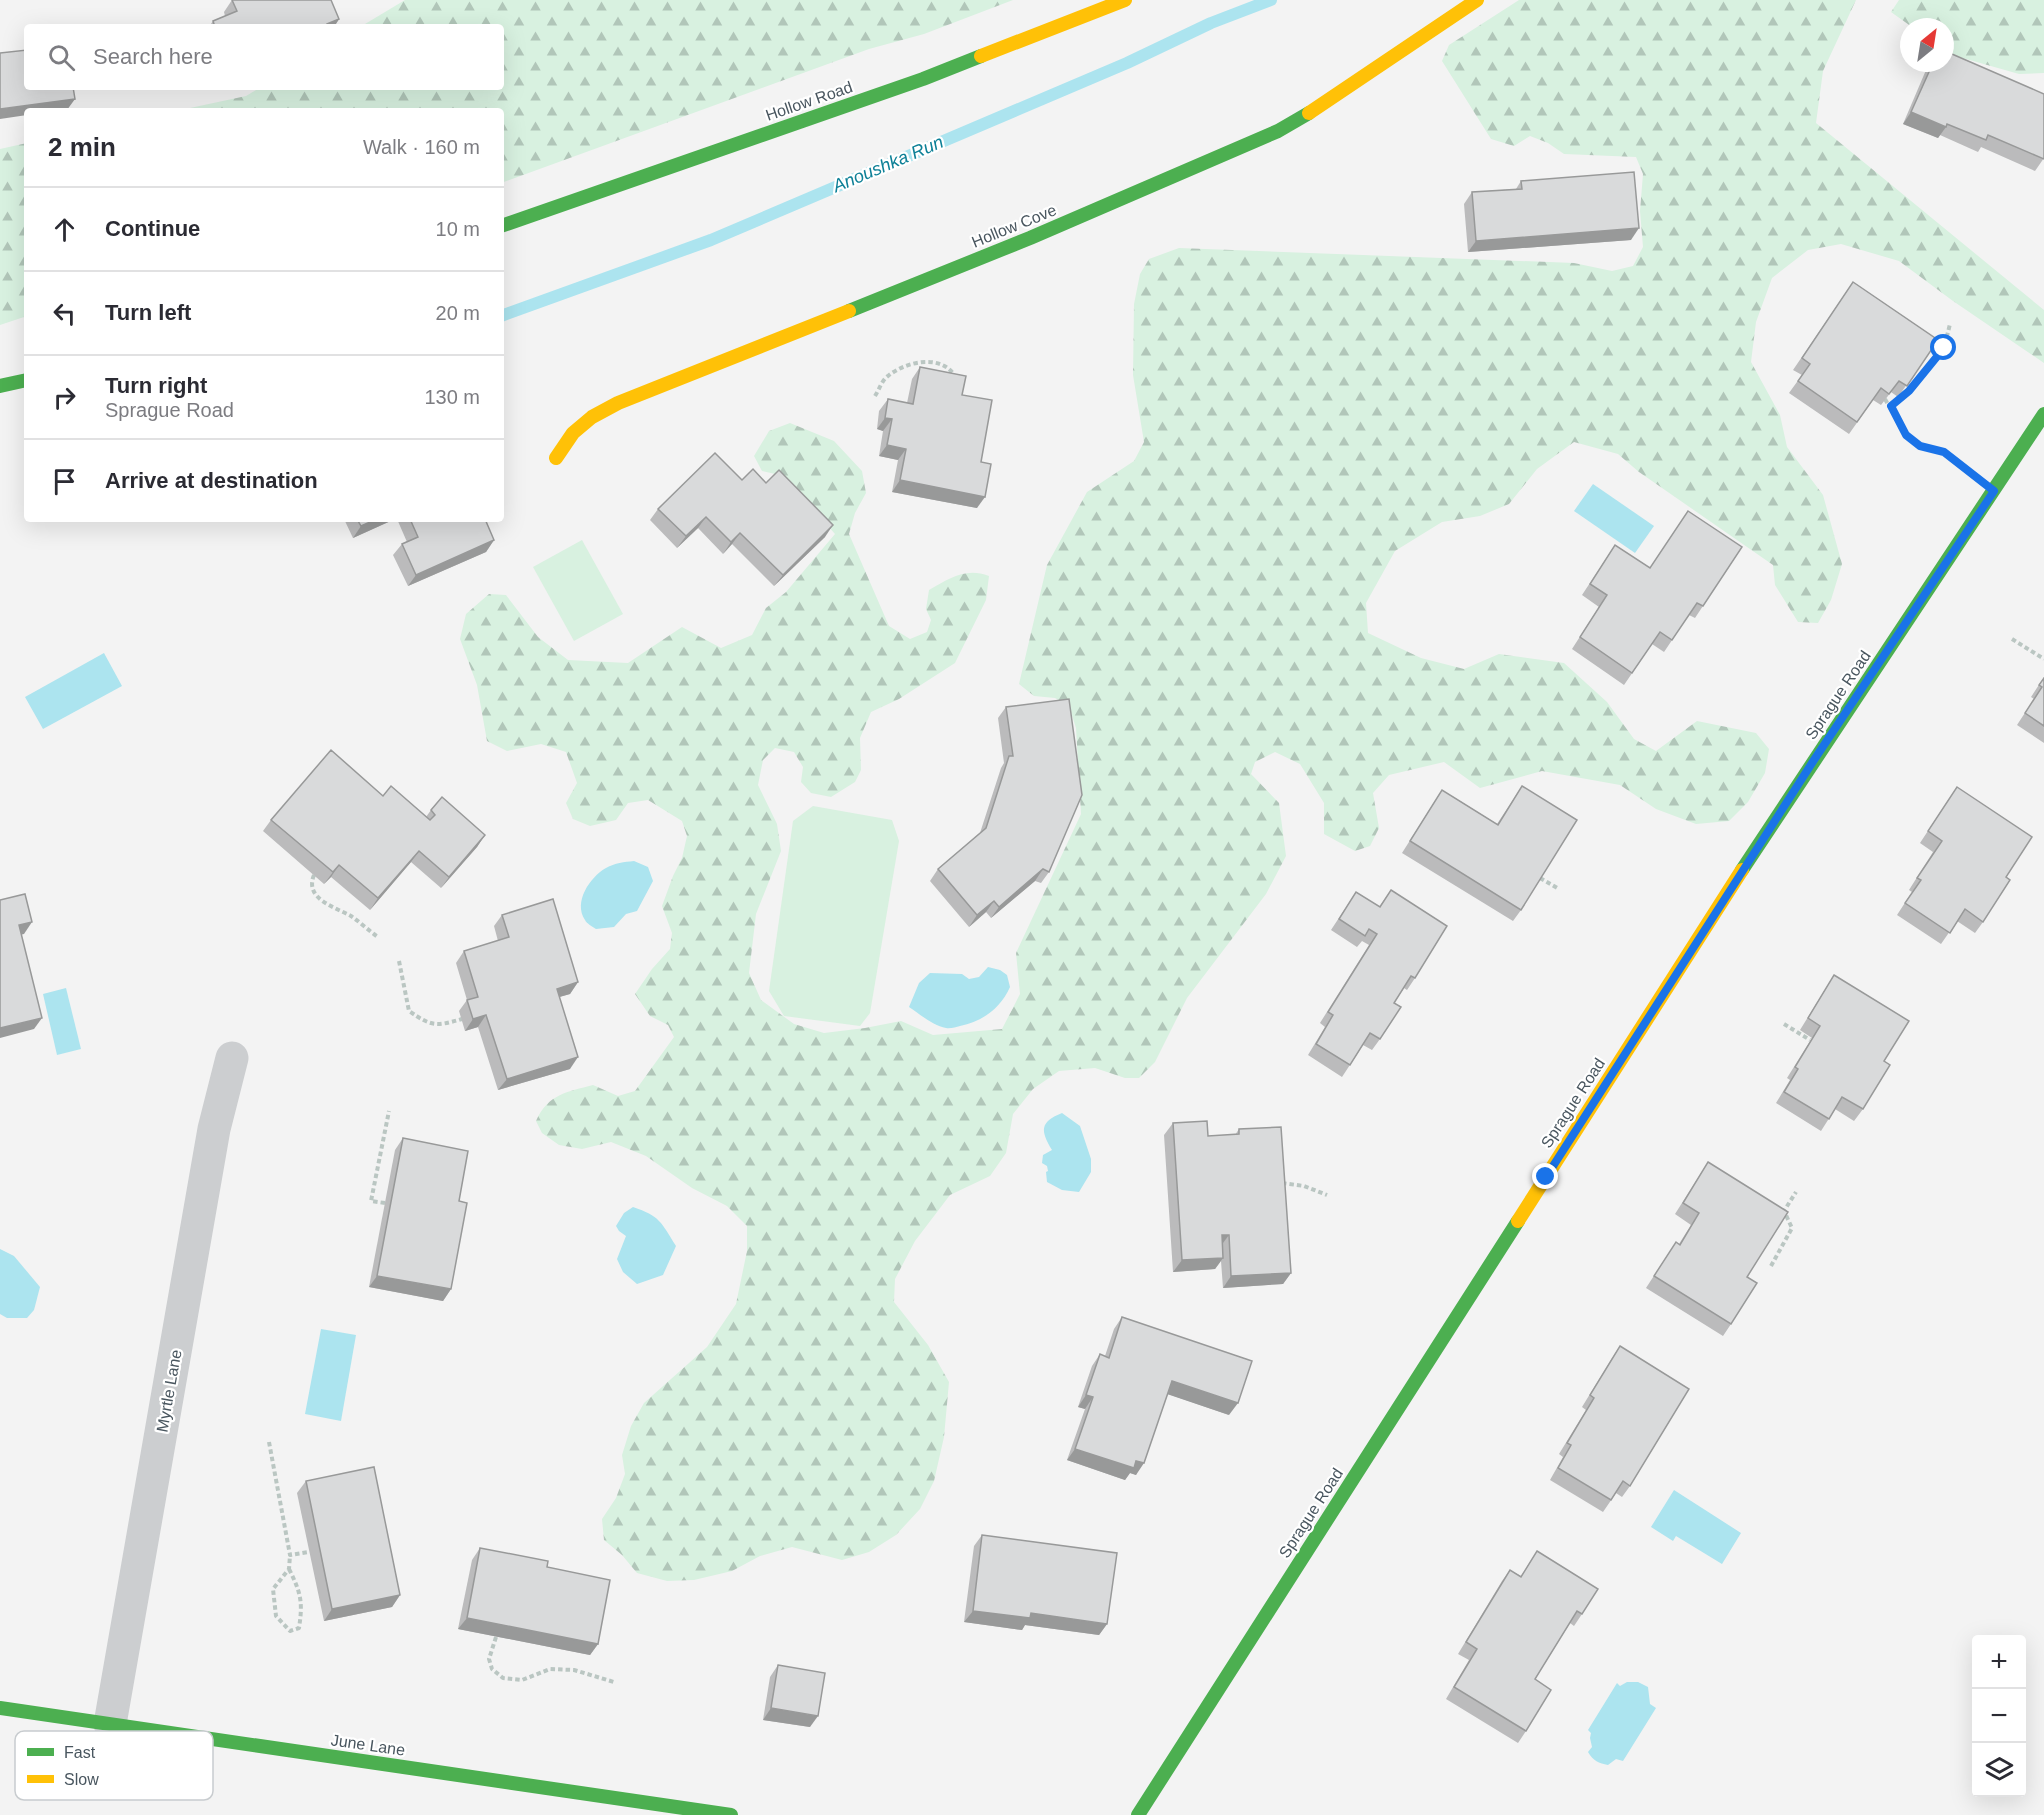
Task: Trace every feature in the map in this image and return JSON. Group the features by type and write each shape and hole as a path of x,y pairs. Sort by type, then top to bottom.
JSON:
{"street":[{"name":"Hollow Road","path":"504,225 923,79 1125,0"},
{"name":"Hollow Cove","path":"556,458 573,433 592,417 618,403 1030,238 1278,130 1318,108 1477,0"},
{"path":"0,386 24,381"},
{"name":"Sprague Road","path":"1138,1815 1740,873 2044,414"},
{"name":"Myrtle Lane","path":"110,1724 212,1140 232,1058"},
{"name":"June Lane","path":"0,1708 158,1731"},
{"name":"June Lane","path":"213,1739 731,1815"}],"path":[{"path":"1891,406 1909,391 1944,348 1950,324"},
{"path":"875,396 886,377 915,363 943,364 953,371 958,380"},
{"path":"1886,399 1906,435 1920,446 1944,452 1994,491"},
{"path":"2012,639 2044,660"},
{"path":"314,874 311,881 312,890 326,905 350,916 378,938"},
{"path":"1540,878 1559,889"},
{"path":"399,961 409,1011 429,1024 442,1025 462,1019"},
{"path":"1784,1024 1810,1040"},
{"path":"385,1203 371,1201 389,1111"},
{"path":"1276,1182 1304,1185 1328,1195"},
{"path":"1771,1266 1792,1228 1784,1211 1796,1192"},
{"path":"269,1443 290,1555 288,1569 273,1589 276,1616 290,1631 299,1628 302,1607 300,1590 288,1569"},
{"path":"290,1555 309,1552"},
{"path":"496,1637 489,1659 492,1669 503,1678 522,1680 550,1669 574,1670 614,1682"}],"green space":[{"path":"405,0 1013,0 924,34 869,49 504,182 504,108 190,108 246,96 256,90 504,90 504,24 365,24"},
{"path":"1519,0 1856,0 1823,71 1816,123 2044,310 2044,363 1899,261 1841,244 1808,250 1772,278 1756,322 1751,362 1780,415 1787,447 1823,495 1842,564 1831,600 1818,623 1798,622 1775,585 1773,565 1639,472 1618,454 1574,442 1537,469 1509,504 1480,516 1442,522 1395,551 1366,603 1368,633 1421,658 1464,669 1499,654 1564,663 1607,702 1634,739 1656,751 1697,721 1756,733 1769,749 1765,773 1748,802 1729,821 1696,824 1656,809 1620,785 1542,771 1480,788 1444,762 1389,775 1373,793 1379,828 1370,846 1355,851 1324,834 1324,803 1300,764 1275,752 1255,762 1251,774 1279,803 1286,856 1266,894 1187,998 1155,1062 1139,1078 1125,1078 1095,1068 1059,1071 1033,1089 1013,1114 1006,1153 990,1176 950,1195 915,1241 895,1279 894,1302 928,1345 949,1382 944,1437 934,1481 920,1509 896,1535 869,1552 842,1560 792,1547 760,1556 732,1571 694,1580 667,1581 637,1573 622,1555 604,1540 602,1519 616,1498 625,1474 622,1455 631,1426 644,1403 707,1347 736,1304 747,1251 747,1226 727,1206 692,1188 646,1156 611,1142 582,1149 559,1145 542,1133 536,1121 552,1100 575,1090 593,1085 618,1096 635,1091 674,1037 668,1025 650,1016 635,994 652,969 670,949 672,933 662,906 682,858 687,836 682,821 648,800 628,803 616,820 590,826 573,819 566,803 577,783 566,752 541,744 507,751 487,741 477,685 460,639 466,614 489,594 506,595 538,637 568,660 628,663 682,627 721,648 752,635 766,608 786,592 835,534 784,476 762,471 754,456 769,431 790,423 834,441 862,471 866,493 855,513 849,534 889,626 910,639 927,632 931,620 926,609 929,590 965,574 989,576 986,600 955,663 899,699 871,712 860,738 861,770 855,782 831,797 811,793 801,782 803,767 794,752 775,748 763,760 758,785 777,824 781,851 756,914 749,973 761,1000 794,1024 824,1033 901,1021 933,1035 1002,1029 1020,994 1016,953 1081,814 1076,728 1069,706 1055,698 1034,696 1019,684 1047,565 1087,492 1134,461 1144,442 1133,375 1134,304 1140,274 1149,259 1179,248 1574,263 1612,271 1633,266 1643,247 1640,211 1643,174 1636,157 1564,154 1548,143 1530,136 1514,146 1491,139 1442,61 1449,45"},
{"path":"1899,0 2044,0 2044,73 2019,74 1954,56 1954,18 1900,18 1891,12"},
{"path":"24,144 24,317 0,325 0,149"},
{"path":"582,540 623,614 574,641 533,567"},
{"path":"813,806 892,820 899,841 870,1013 860,1026 784,1016 769,991 793,821"}],"water":[{"path":"1593,484 1654,526 1635,553 1574,511"},
{"path":"104,653 122,686 43,729 25,697"},
{"path":"634,861 648,867 653,881 637,911 626,914 614,927 596,929 588,924 582,913 582,898 594,877 616,864"},
{"path":"988,967 1000,970 1007,975 1010,987 996,1008 976,1021 953,1028 941,1027 909,1007 919,983 930,973 962,974 969,979 979,977"},
{"path":"66,988 81,1049 57,1055 43,994"},
{"path":"1062,1113 1080,1126 1091,1159 1091,1172 1079,1192 1062,1190 1047,1182 1047,1166 1042,1163 1043,1155 1052,1150 1045,1137 1044,1127 1049,1120"},
{"path":"633,1207 655,1217 676,1246 663,1275 637,1284 623,1272 617,1259 626,1236 616,1226 624,1213"},
{"path":"0,1249 14,1256 40,1287 34,1310 27,1318 7,1318 0,1314"},
{"path":"321,1329 356,1335 341,1421 305,1414"},
{"path":"1674,1490 1741,1533 1722,1564 1676,1536 1673,1541 1651,1527"},
{"path":"1627,1682 1638,1682 1648,1687 1650,1704 1656,1708 1623,1761 1616,1759 1608,1765 1594,1760 1588,1752 1592,1747 1591,1733 1588,1730 1617,1683 1620,1686"}],"building":[{"path":"232,0 331,0 339,19 327,24 214,24 213,21 237,11"},
{"path":"24,50 24,90 74,90 75,99 0,109 0,53"},
{"path":"1954,55 2044,94 2044,159 1988,135 1986,140 1947,124 1946,127 1911,112 1929,72 1954,72"},
{"path":"1634,172 1639,228 1476,241 1472,192 1522,189 1521,181"},
{"path":"1853,282 1938,340 1907,386 1899,381 1889,394 1881,388 1857,422 1798,381 1810,364 1802,358"},
{"path":"920,367 966,376 962,395 992,400 981,462 991,464 985,497 900,480 906,449 887,445 892,419 885,418 888,399 913,404"},
{"path":"715,453 742,480 753,469 766,483 779,470 833,525 783,575 740,533 731,542 706,517 686,536 658,509"},
{"path":"1688,511 1742,547 1703,606 1697,603 1672,640 1660,632 1632,673 1580,637 1607,595 1590,584 1615,545 1650,568"},
{"path":"359,522 370,522 361,526"},
{"path":"411,522 486,522 494,540 416,575 402,544 418,537"},
{"path":"2044,678 2044,726 2025,713 2042,687 2039,685"},
{"path":"1069,699 1082,795 1049,872 1043,869 999,907 994,901 977,915 938,869 986,828 1009,756 1013,756 1006,707"},
{"path":"331,750 383,796 391,786 430,820 435,815 431,810 442,797 485,835 449,877 419,851 378,898 339,865 333,872 271,820"},
{"path":"1522,786 1577,820 1521,910 1410,841 1442,790 1498,825"},
{"path":"1957,787 2032,837 2006,877 2010,880 1983,922 1965,909 1950,933 1905,903 1921,880 1917,878 1942,841 1928,831"},
{"path":"1391,890 1447,926 1415,978 1411,976 1394,1003 1401,1007 1380,1039 1370,1033 1350,1065 1316,1044 1333,1015 1328,1012 1377,934 1369,929 1365,936 1339,919 1356,892 1380,907"},
{"path":"25,894 32,922 19,925 42,1018 0,1028 0,900"},
{"path":"553,899 578,982 557,989 578,1057 507,1079 486,1015 473,1019 467,1000 478,997 464,951 509,937 502,915"},
{"path":"1834,975 1909,1021 1884,1061 1890,1065 1863,1109 1842,1097 1829,1119 1784,1092 1798,1069 1795,1067 1820,1026 1808,1018"},
{"path":"1207,1121 1208,1136 1239,1134 1239,1129 1281,1127 1291,1273 1231,1276 1229,1235 1222,1235 1223,1258 1182,1260 1173,1123"},
{"path":"403,1138 468,1151 459,1201 467,1203 451,1289 377,1276"},
{"path":"1708,1162 1788,1212 1747,1277 1757,1283 1731,1324 1654,1276 1676,1242 1680,1245 1699,1213 1683,1203"},
{"path":"1122,1317 1252,1361 1238,1403 1172,1381 1144,1463 1136,1461 1134,1468 1075,1449 1093,1397 1086,1395 1100,1354 1109,1358"},
{"path":"1620,1346 1689,1389 1630,1486 1623,1481 1611,1500 1558,1468 1571,1445 1567,1443 1594,1398 1590,1395"},
{"path":"374,1467 400,1595 332,1609 306,1481"},
{"path":"982,1535 1117,1553 1107,1624 1031,1613 1030,1618 973,1611"},
{"path":"480,1548 548,1561 547,1567 610,1580 598,1644 467,1618"},
{"path":"1537,1551 1598,1589 1582,1614 1577,1611 1535,1679 1551,1690 1526,1731 1454,1687 1477,1649 1466,1642 1510,1570 1521,1577"},
{"path":"778,1665 825,1673 818,1716 771,1708"}],"waterway":[{"name":"Anoushka Run","path":"504,315 711,240 1127,63 1211,23 1271,0"}],"traffic: fast":[{"path":"504,225 923,79 981,56"},
{"path":"849,311 1030,238 1278,131 1309,113"},
{"path":"0,386 24,381"},
{"path":"1742,870 2044,414"},
{"path":"1138,1815 1518,1221"},
{"path":"0,1708 157,1731"},
{"path":"213,1739 731,1815"}],"traffic: slow":[{"path":"981,56 1125,0"},
{"path":"1309,113 1477,0"},
{"path":"556,458 573,433 592,417 618,403 849,311"},
{"path":"1518,1221 1742,870"}],"route":[{"path":"1546,1177 1740,873 1994,491 1944,452 1920,446 1906,435 1891,406 1909,391 1944,348"}]}
